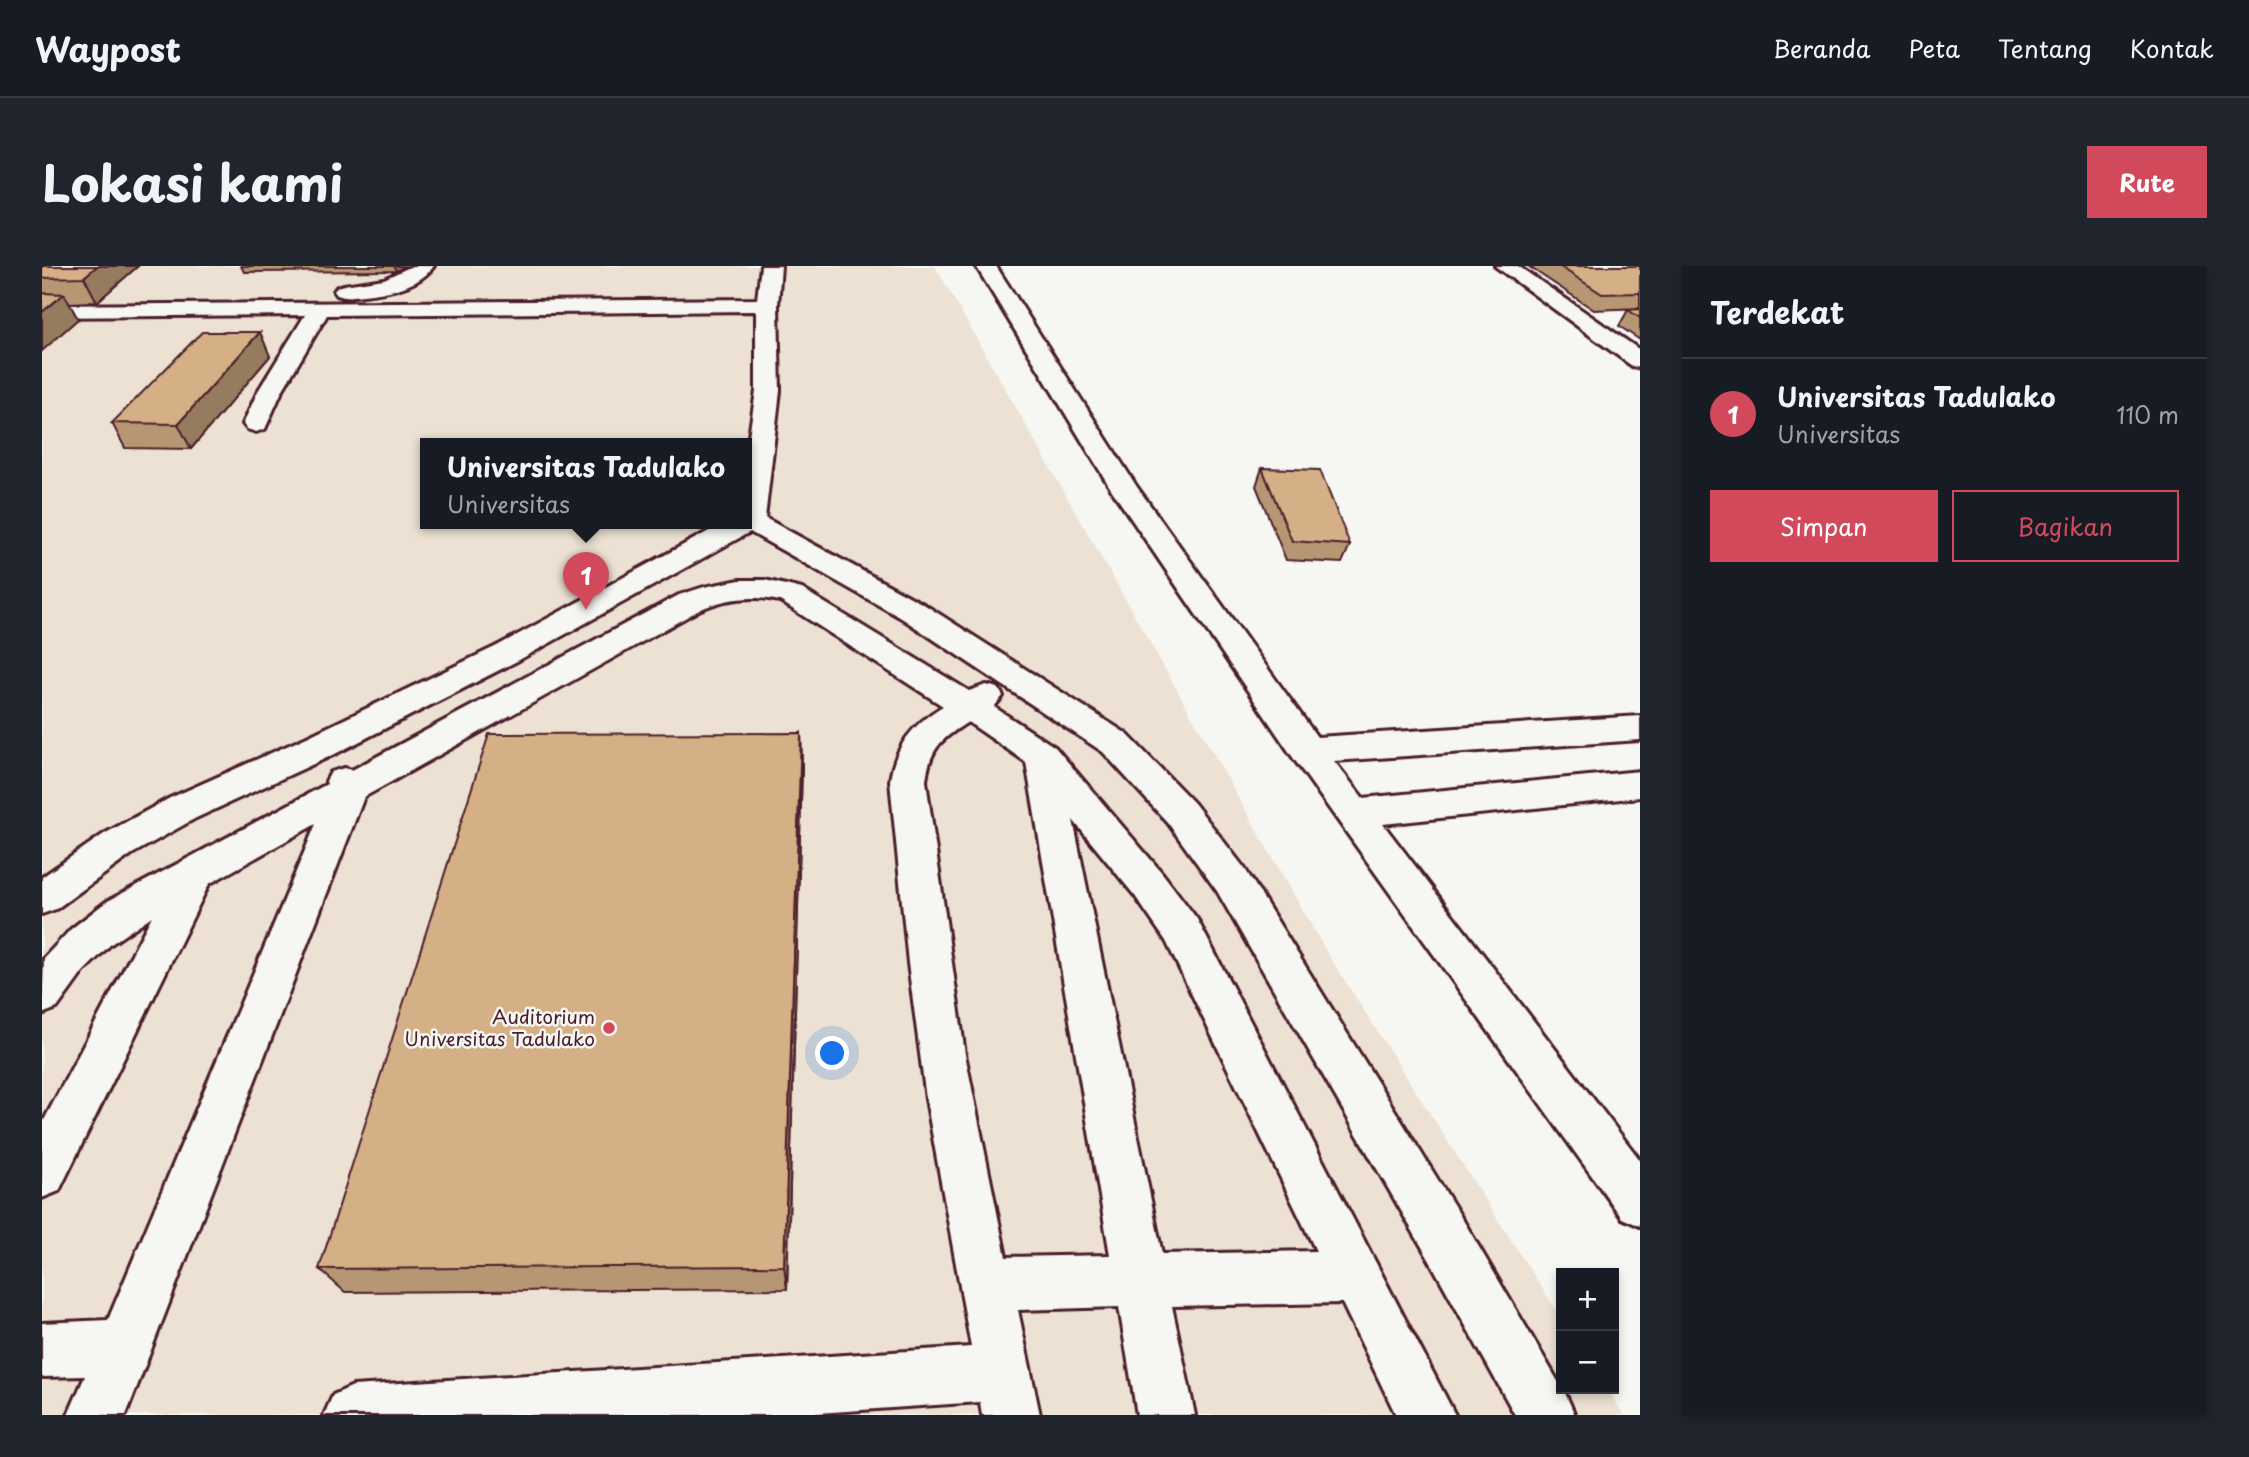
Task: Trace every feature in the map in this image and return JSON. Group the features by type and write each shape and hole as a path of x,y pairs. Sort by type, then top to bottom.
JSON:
{"street":[{"path":"243,310 263,302 375,287 414,276 424,266"},
{"path":"752,492 768,391 767,305 771,266"},
{"path":"986,266 1125,489 1307,750 1640,1201"},
{"path":"1505,266 1640,361"},
{"path":"42,311 767,305"},
{"path":"256,424 270,391 320,309"},
{"path":"1581,320 1616,317"},
{"path":"752,526 914,612 1115,743 1181,813 1231,880 1448,1243 1546,1415"},
{"path":"42,898 118,844 183,808 320,746 508,653 736,529"},
{"path":"42,995 64,962 88,937 120,914 690,603 711,593 741,587 769,588 791,595 1042,756 1149,885 1182,931 1426,1415"},
{"path":"353,1415 1007,1394 958,1147 938,1026 925,938 908,781 909,764 914,749 925,734 1015,678"},
{"path":"1307,750 1640,728"},
{"path":"320,746 349,789"},
{"path":"1042,756 1166,1415"},
{"path":"1354,813 1640,784"},
{"path":"97,1415 349,789"},
{"path":"42,1174 194,874"},
{"path":"986,1284 1356,1276"},
{"path":"42,1350 124,1347"}],"shaded area":[{"path":"42,266 935,266 1327,953 1556,1310 1556,1394 1610,1394 1624,1415 42,1415"}],"building":[{"path":"42,266 97,266 84,277 42,278"},
{"path":"1559,266 1640,266 1640,293 1602,294"},
{"path":"42,293 64,294 42,312"},
{"path":"1640,309 1640,318 1628,310"},
{"path":"202,332 260,332 178,424 112,423"},
{"path":"1262,468 1320,470 1350,545 1292,541"},
{"name":"Auditorium Universitas Tadulako","path":"801,733 784,1266 319,1269 489,734"}],"place":[{"name":"Universitas Tadulako","path":"586,610"},
{"name":"Auditorium Universitas Tadulako","path":"609,1028"}]}
